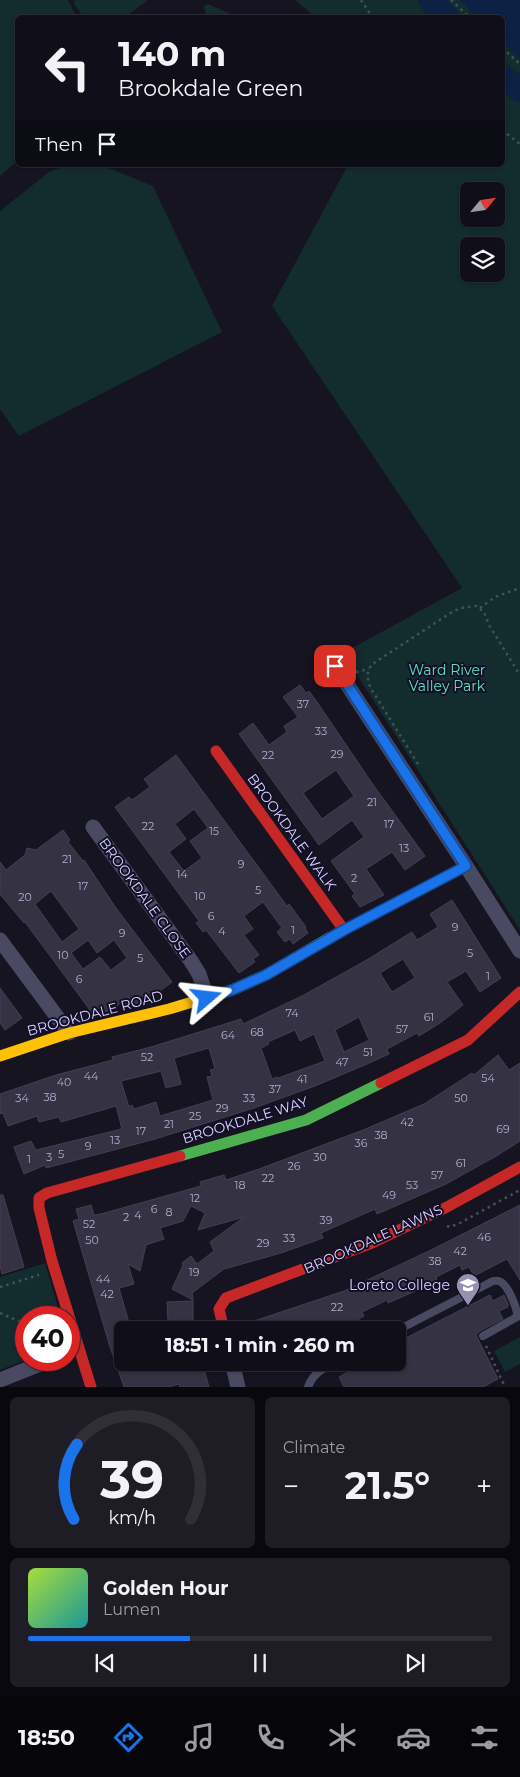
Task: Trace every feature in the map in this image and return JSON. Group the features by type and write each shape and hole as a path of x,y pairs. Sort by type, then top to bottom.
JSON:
{"street":[{"path":"335,666 520,951"},
{"name":"BROOKDALE WALK","path":"216,752 344,930"},
{"name":"BROOKDALE CLOSE","path":"93,827 191,961 199,974 207,998"},
{"name":"BROOKDALE ROAD","path":"0,1056 69,1033 169,1009 232,990 266,975 344,930 466,866"},
{"path":"0,940 69,1033"},
{"name":"BROOKDALE WAY","path":"63,1306 39,1208 39,1198 47,1193 306,1120 468,1040 520,992"},
{"name":"BROOKDALE LAWNS","path":"221,1321 219,1306 226,1298 299,1272 372,1242 451,1205 520,1167"},
{"path":"80,1363 91,1387"},
{"path":"0,1380 22,1371"},
{"path":"234,1371 238,1387"}],"lane":[{"path":"406,1326 493,1281 501,1282 517,1309 517,1317 483,1336"},
{"path":"308,1387 313,1377 319,1371"}],"path":[{"path":"361,0 371,15"},
{"path":"451,0 467,15"},
{"path":"505,51 520,64"},
{"path":"505,132 520,144"},
{"path":"480,608 495,597 520,588"},
{"path":"422,769 370,687 368,682 369,669 375,663 452,612 472,606 480,608 519,673"},
{"path":"0,1287 43,1274"},
{"path":"0,1313 15,1319"},
{"path":"494,1342 486,1346 505,1387"}],"green space":[{"path":"0,0 68,0 76,15 15,15 15,163 0,176"},
{"path":"76,0 148,0 128,15 82,15 73,2"},
{"name":"Ward River Valley Park","path":"295,0 520,0 520,930 343,653 462,588 272,306 347,167 505,167 505,15 313,15"},
{"path":"208,4 233,15 206,15 204,6"},
{"path":"62,167 106,167 153,186 222,332 19,436 0,409 0,211 49,172"},
{"path":"45,1263 58,1306 15,1306 15,1364 0,1370 0,1277"},
{"path":"520,1337 520,1364 505,1372 494,1351"}],"water":[{"path":"460,0 520,0 520,59 505,45 505,15 474,15"}],"building":[{"path":"300,685 306,693 309,691 425,856 405,870 392,852 366,869 384,895 360,907 352,896 355,894 331,861 364,837 352,820 319,845 239,734 253,723 269,745 287,732 284,726 298,717 283,697","holes":["336,770 354,796 322,819 303,793"]},
{"path":"176,755 287,906 289,904 306,927 308,933 293,944 290,939 285,942 277,932 282,928 263,902 244,916 253,929 244,935 259,955 253,959 255,962 239,973 206,930 203,932 196,923 199,921 115,807 129,797 132,800 150,787 144,779","holes":["194,809 208,828 190,841 202,858 184,871 169,852 186,839 175,824"]},
{"path":"63,830 70,840 68,842 84,860 116,908 172,982 145,1002 125,1007 123,1001 112,1010 93,1014 25,922 0,894 0,862 6,870 25,855 27,848 36,850","holes":["51,891 79,929 62,942 35,904","88,940 97,953 114,940 127,958 111,970 100,957 83,969 71,953"]},
{"path":"452,900 501,978 480,992 466,971 447,982 463,1005 440,1023 419,1036 417,1033 387,1049 389,1054 315,1086 254,1108 155,1139 46,1168 45,1165 24,1174 14,1147 31,1141 36,1150 122,1129 116,1106 61,1122 59,1117 39,1122 37,1116 8,1126 3,1113 0,1114 0,1094 56,1075 113,1060 112,1057 241,1019 243,1024 302,996 412,932 417,940 438,927 430,914","holes":["403,959 415,978 392,992 380,973","359,1017 369,1040 344,1052 335,1030","295,1030 300,1041 314,1034 325,1061 272,1079 261,1048 269,1044 268,1042","209,1048 215,1069 210,1070 212,1076 207,1077 213,1100 160,1116 156,1102 134,1109 132,1105 129,1107 121,1081 161,1071 166,1088 181,1084 174,1058"]},
{"path":"0,988 22,1018 5,1030 0,1023"},
{"path":"498,1055 509,1070 520,1063 520,1141 446,1184 377,1214 375,1209 321,1233 323,1238 281,1253 224,1269 192,1293 193,1300 172,1289 183,1265 182,1263 191,1256 197,1264 214,1251 210,1242 244,1217 198,1230 205,1213 191,1206 183,1221 160,1228 164,1239 146,1245 140,1271 128,1264 134,1284 119,1288 128,1321 114,1321 114,1358 73,1221 79,1219 76,1209 91,1205 94,1215 101,1214 201,1186 200,1182 224,1175 226,1180 259,1169 363,1130 424,1104 472,1073 474,1075"},
{"path":"0,1195 3,1195 24,1267 2,1274 0,1266"},
{"path":"520,1205 520,1280 507,1259 474,1276 469,1267 462,1270 460,1265 436,1277 437,1280 413,1292 388,1303 387,1300 362,1312 364,1316 357,1321 254,1321 344,1291"},
{"name":"Loreto College","path":"490,1295 493,1301 504,1295 508,1304 508,1307 499,1311 503,1319 476,1335 498,1379 483,1387 344,1387 339,1377 350,1371 406,1371 406,1338"},
{"path":"193,1301 193,1321 168,1321 167,1302"},
{"path":"118,1371 205,1371 209,1387 180,1387 179,1384 169,1387 124,1387"}],"waterway":[{"path":"431,0 444,15"},
{"path":"505,79 520,89"}],"traffic: fast":[{"path":"180,1156 306,1120 381,1083"}],"traffic: slow":[{"path":"0,1056 69,1033 169,1009 232,990 266,975 329,938"}],"traffic: jam":[{"path":"216,751 344,930"},
{"path":"329,938 466,866"},
{"path":"381,1083 468,1040 520,992"},
{"path":"91,1387 52,1261 39,1208 39,1198 47,1193 180,1156"},
{"path":"222,1321 219,1309 226,1298 372,1243 447,1207 520,1167"}],"place":[{"name":"Loreto College","path":"468,1306"}],"route":[{"path":"207,998 232,990 266,975 344,930 466,866 335,666"}]}
